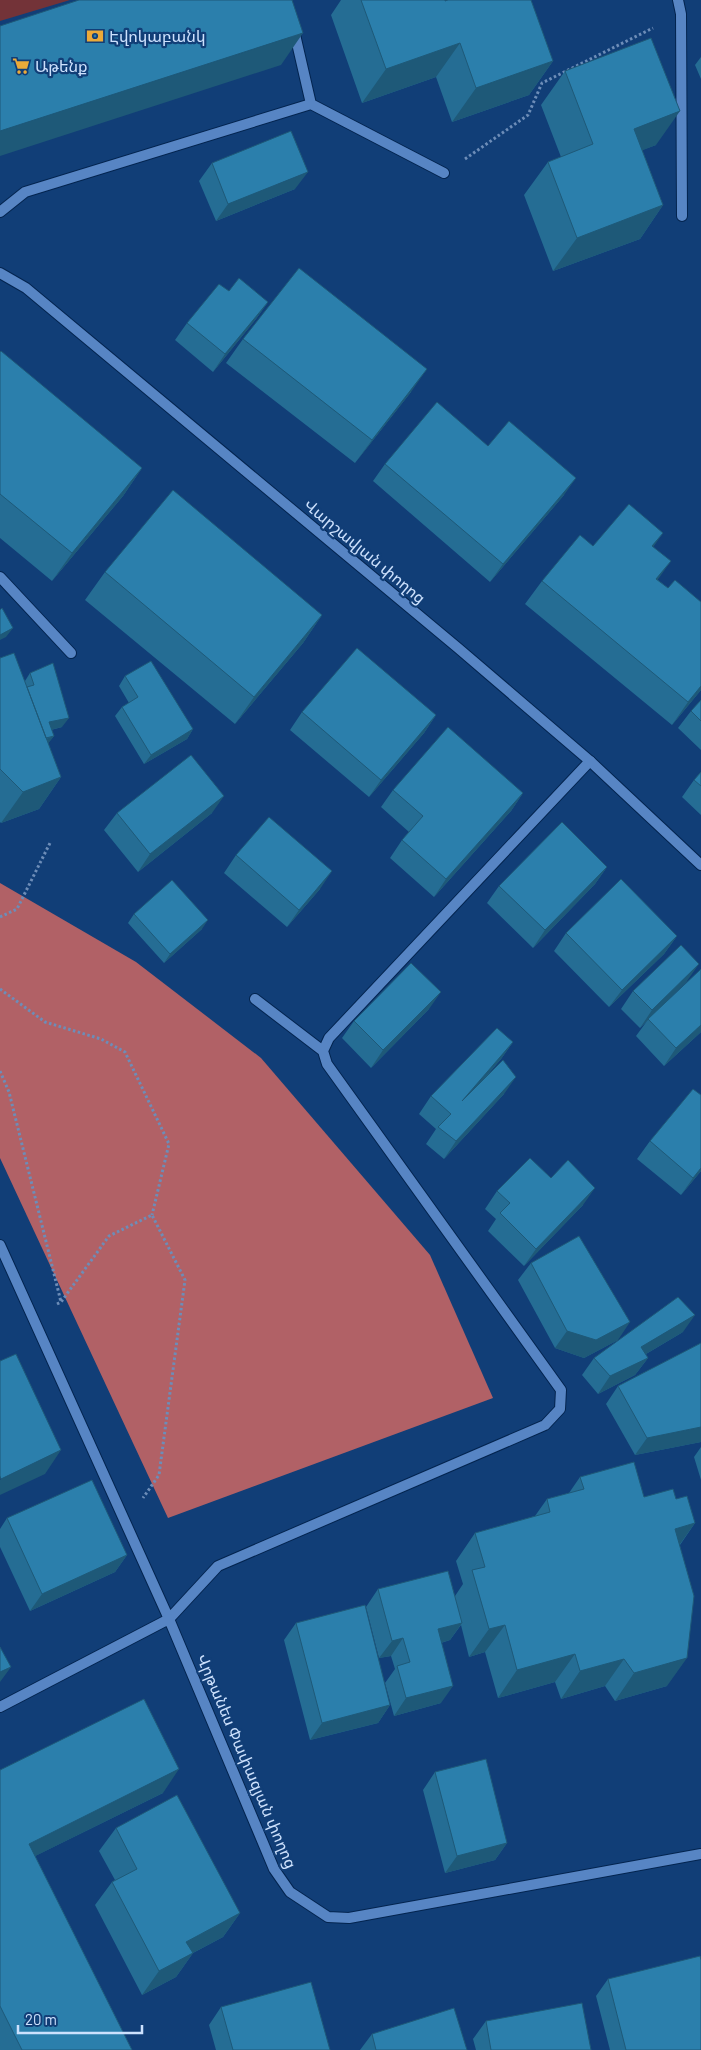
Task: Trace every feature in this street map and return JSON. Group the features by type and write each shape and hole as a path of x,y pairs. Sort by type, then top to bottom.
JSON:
{"street":[{"path":"678,0 681,14 682,216"},
{"path":"292,19 311,104"},
{"path":"0,212 25,192 311,104 444,173"},
{"name":"Վարշավյան փողոց","path":"0,273 26,288 41,300 458,648 590,761 701,865"},
{"path":"0,577 71,653"},
{"path":"0,1707 170,1619 218,1566 545,1425 560,1409 561,1390 327,1064 324,1051 329,1038 590,761"},
{"path":"255,999 324,1051"},
{"name":"Վրթանես Փափազյան փողոց","path":"0,1245 170,1619 274,1869 290,1892 328,1917 349,1918 701,1854"}],"path":[{"path":"444,173 528,115 542,82 681,14"},
{"path":"0,916 17,909 51,841"},
{"path":"0,989 45,1022 101,1039 125,1052 169,1144 152,1215 185,1280 159,1475 126,1523"},
{"path":"0,1070 9,1092 61,1302"},
{"path":"32,1316 61,1302 109,1236 152,1215"}],"shaded area":[{"path":"0,0 70,0 0,21"},
{"path":"0,883 136,962 261,1058 430,1255 493,1398 168,1518 0,1158"}],"building":[{"path":"79,0 292,0 303,33 0,131 0,26"},
{"path":"361,0 531,0 553,61 476,88 460,43 386,69"},
{"path":"651,38 680,111 634,129 663,205 577,238 548,162 593,144 565,71"},
{"path":"291,131 308,172 228,204 212,163"},
{"path":"299,268 427,369 372,440 243,339"},
{"path":"239,278 268,302 225,354 187,323 219,284 229,291"},
{"path":"1,351 142,468 72,553 0,494"},
{"path":"437,402 488,446 509,421 576,478 503,564 385,464"},
{"path":"173,490 322,615 254,697 105,572"},
{"path":"629,504 663,533 652,546 671,561 656,579 668,588 675,580 701,602 701,686 688,702 542,581 580,535 593,546"},
{"path":"2,608 13,628 0,635 0,610"},
{"path":"357,648 436,715 381,780 302,712"},
{"path":"14,653 61,777 23,792 0,769 0,658"},
{"path":"151,661 193,729 151,755 122,707 138,697 125,676"},
{"path":"53,663 69,718 49,722 54,736 46,738 27,687 34,685 30,673"},
{"path":"701,700 701,721 691,711"},
{"path":"448,727 523,793 446,879 402,840 423,816 393,790"},
{"path":"191,755 224,796 150,854 117,813"},
{"path":"701,772 701,786 694,780"},
{"path":"269,817 332,871 299,910 236,855"},
{"path":"562,822 607,867 545,930 499,886"},
{"path":"621,879 677,936 622,990 566,933"},
{"path":"172,880 208,920 170,954 134,914"},
{"path":"681,945 699,964 652,1010 633,991"},
{"path":"411,963 441,992 383,1050 354,1021"},
{"path":"701,969 701,1025 676,1048 648,1019"},
{"path":"497,1028 513,1042 462,1101 503,1060 516,1077 456,1141 438,1127 451,1114 431,1096"},
{"path":"693,1089 701,1095 701,1168 693,1178 650,1141"},
{"path":"530,1158 551,1178 568,1160 595,1188 536,1249 500,1213 510,1203 497,1191"},
{"path":"579,1236 630,1322 596,1340 567,1331 531,1263"},
{"path":"678,1297 695,1315 641,1347 648,1358 610,1376 594,1358"},
{"path":"701,1343 701,1427 647,1438 618,1386"},
{"path":"16,1354 61,1450 1,1479 0,1361"},
{"path":"634,1462 644,1497 673,1489 676,1499 687,1496 695,1523 675,1529 694,1596 687,1658 634,1673 624,1659 580,1671 575,1654 517,1670 505,1625 489,1629 472,1570 485,1567 475,1533 550,1512 547,1499 584,1489 580,1477"},
{"path":"92,1480 127,1555 42,1594 7,1518"},
{"path":"448,1571 462,1623 438,1629 453,1686 406,1698 397,1666 410,1662 403,1638 392,1641 378,1589"},
{"path":"365,1605 390,1705 322,1723 296,1623"},
{"path":"0,1647 11,1667 0,1672"},
{"path":"144,1699 179,1769 29,1844 132,2050 22,2050 0,2006 0,1770"},
{"path":"486,1759 507,1843 457,1856 435,1772"},
{"path":"177,1795 240,1913 186,1942 193,1953 159,1971 112,1882 137,1869 116,1828"},
{"path":"700,1956 701,2050 626,2050 608,1979"},
{"path":"311,1982 330,2050 233,2050 221,2007"},
{"path":"582,2003 591,2050 491,2050 486,2021"},
{"path":"454,2008 467,2050 376,2050 372,2034"}],"place":[{"name":"Էվոկաբանկ","path":"95,36"},
{"name":"Աթենք","path":"21,66"}]}
